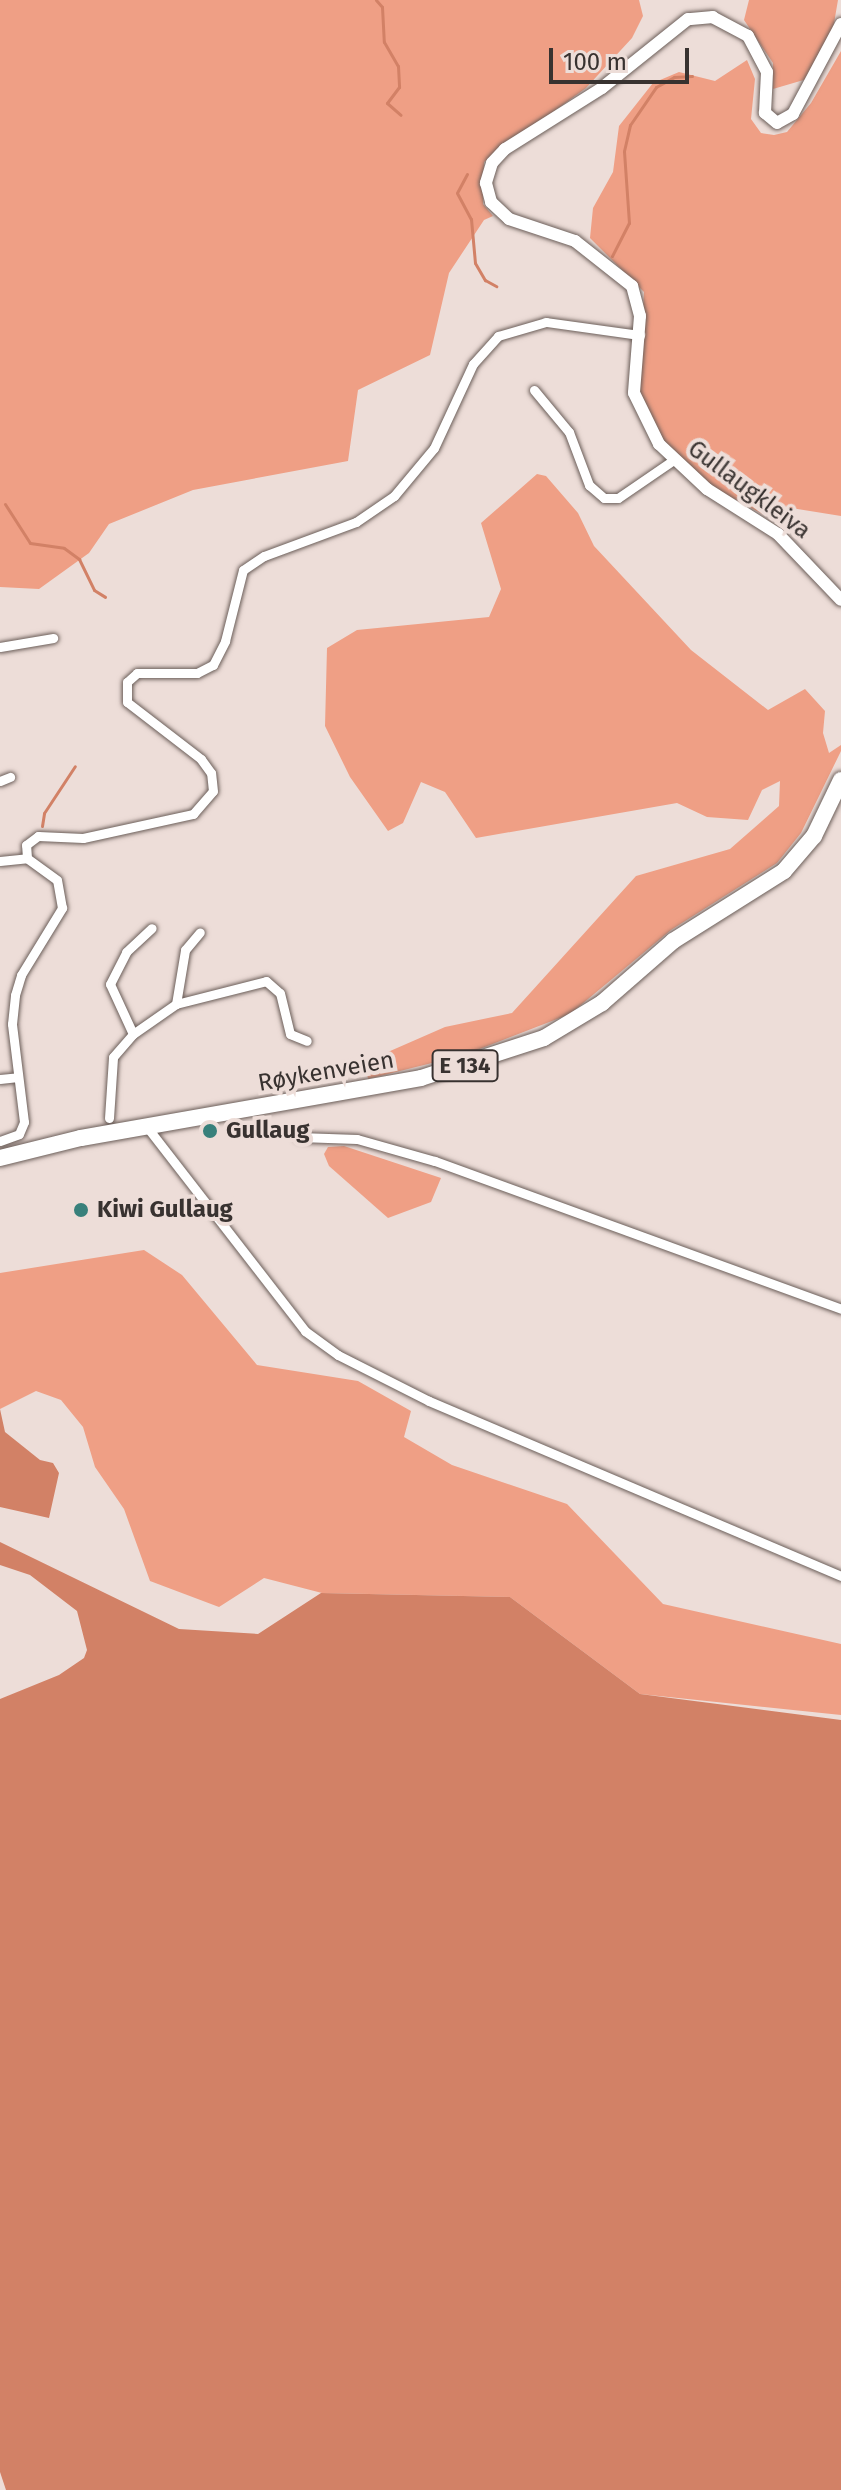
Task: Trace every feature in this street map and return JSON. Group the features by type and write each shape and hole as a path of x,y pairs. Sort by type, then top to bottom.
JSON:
{"highway":[{"name":"Røykenveien","path":"0,1158 147,1127 421,1078 563,1028 602,1003 682,935 784,871 814,836 841,780"}],"street":[{"name":"Gullaugkleiva","path":"841,24 823,65 786,120 773,122 765,113 767,72 748,36 730,22 696,17 675,26 602,88 492,163 486,183 491,202 509,219 575,241 632,286 640,335 634,393 645,422 672,461 768,526 841,600"},
{"path":"27,858 26,845 38,836 83,838 203,809 213,791 207,765 134,710 127,702 127,682 151,671 205,671 221,651 239,579 251,563 336,531 394,496 443,434 473,364 491,342 521,325 546,322 640,335"},
{"path":"534,390 569,432 589,485 604,498 618,498 672,461"},
{"path":"0,647 53,638"},
{"path":"0,861 27,858 51,873 62,895 60,912 21,975 15,995 23,1126 19,1134 0,1141"},
{"path":"133,1034 110,984 126,952 152,928"},
{"path":"176,1004 185,950 200,932"},
{"path":"109,1118 113,1057 133,1034 176,1004 266,981 280,993 290,1034 307,1041"},
{"path":"0,1079 18,1077"},
{"path":"147,1127 305,1331 338,1355 429,1401 841,1576"},
{"path":"299,1137 357,1139 435,1161 841,1309"}],"shaded area":[{"path":"0,0 639,0 643,16 632,38 586,88 484,162 483,204 493,216 484,220 449,273 430,355 358,390 348,461 193,490 109,524 89,553 39,589 0,587"},
{"path":"749,0 838,0 833,29 807,79 773,89 773,63 744,20"},
{"path":"841,51 841,516 785,507 766,516 712,487 677,459 649,420 639,390 644,292 590,238 593,208 613,172 619,126 653,83 679,72 715,81 747,60 755,79 751,119 761,133 774,135 787,132 811,103"},
{"path":"537,474 546,476 578,513 594,546 691,650 768,710 805,689 825,711 823,733 829,753 841,745 841,751 801,833 777,863 671,930 570,1014 464,1055 368,1079 365,1062 445,1027 512,1013 636,876 730,849 779,806 780,781 762,790 748,820 707,817 677,803 476,838 445,792 421,782 403,823 388,831 350,777 325,726 327,648 357,630 489,617 501,589 481,523"},
{"path":"344,1146 441,1178 431,1202 388,1218 329,1166 324,1154 328,1147"},
{"path":"144,1250 182,1275 257,1365 358,1381 411,1411 404,1437 452,1465 567,1504 663,1604 841,1644 841,1715 640,1694 510,1597 322,1593 264,1578 219,1607 150,1581 124,1509 95,1467 83,1427 61,1400 36,1391 0,1409 0,1273"},
{"path":"0,1409 5,1432 40,1460 53,1463 59,1473 49,1518 0,1507"},
{"path":"0,1542 179,1629 258,1634 321,1593 510,1597 640,1694 841,1720 841,2490 6,2490 0,2472 0,1699 59,1675 84,1658 87,1650 77,1611 30,1575 0,1565"}],"waterway":[{"path":"376,0 382,7 384,42 398,66 399,87 387,103 401,115"},
{"path":"612,256 629,223 624,151 630,125 656,87 674,77 692,76"},
{"path":"467,174 457,193 471,219 475,263 485,280 496,286"},
{"path":"5,504 30,543 64,548 79,559 94,590 105,597"},
{"path":"42,826 44,813 75,766"}],"place":[{"name":"Gullaug","path":"210,1131"},
{"name":"Kiwi Gullaug","path":"81,1210"}]}
